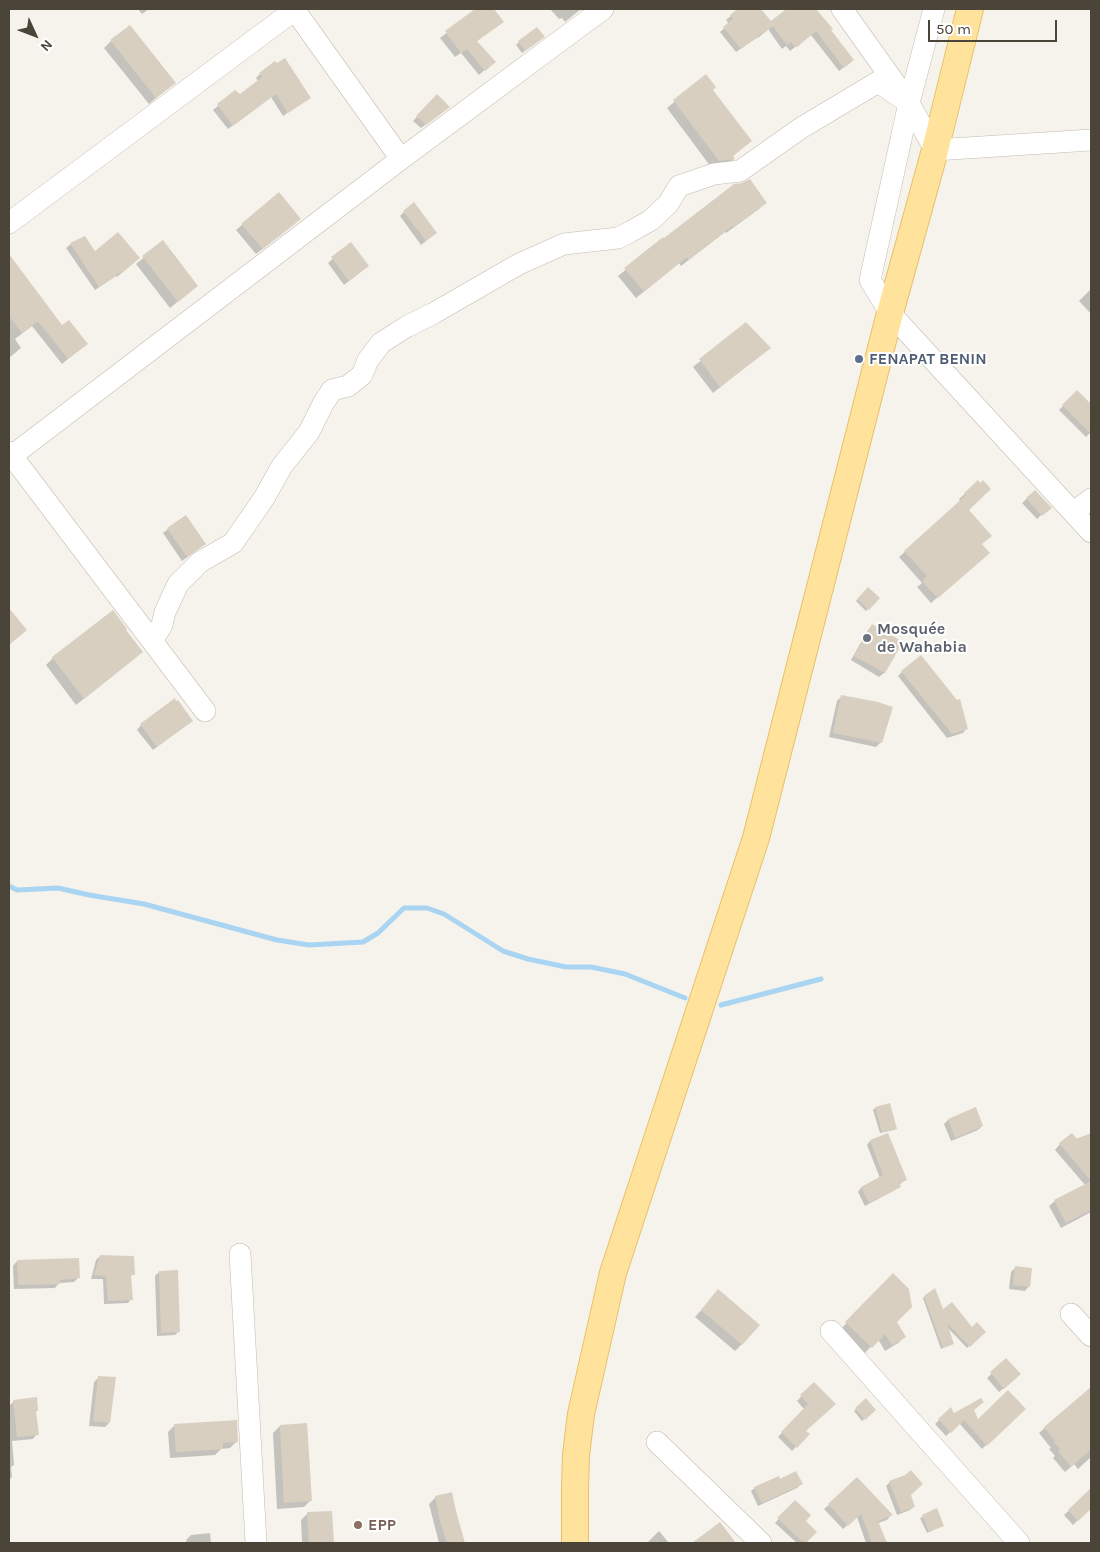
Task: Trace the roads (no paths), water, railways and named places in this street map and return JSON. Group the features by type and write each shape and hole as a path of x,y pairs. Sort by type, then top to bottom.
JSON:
{"main road":[{"path":"575,1543 575,1471 581,1414 613,1272 756,838 970,9"}],"street":[{"path":"9,222 295,9 401,160"},
{"path":"205,711 10,456 603,9"},
{"path":"842,9 909,103 935,150 1091,140"},
{"path":"934,9 909,103 870,280 890,313 1091,532"},
{"path":"152,641 162,625 165,612 178,584 200,562 233,543 264,498 282,466 309,432 332,390 348,386 362,375 368,360 381,343 406,327 544,252 564,244 618,238 630,232 651,220 668,204 679,186 714,174 740,171 801,128 878,82 909,103"},
{"path":"1074,512 1091,499"},
{"path":"240,1254 256,1543"},
{"path":"1071,1314 1091,1336"},
{"path":"832,1331 1019,1543"},
{"path":"657,1442 761,1543"}],"waterway":[{"path":"9,886 17,890 58,888 144,904 277,940 309,945 363,942 378,933 404,908 427,908 444,914 503,951 528,959 566,967 591,967 625,974 685,998"},
{"path":"721,1005 821,979"}],"place":[{"name":"FENAPAT BENIN","path":"859,359"},
{"name":"Mosquée de Wahabia","path":"867,638"},
{"name":"EPP","path":"358,1525"}]}
